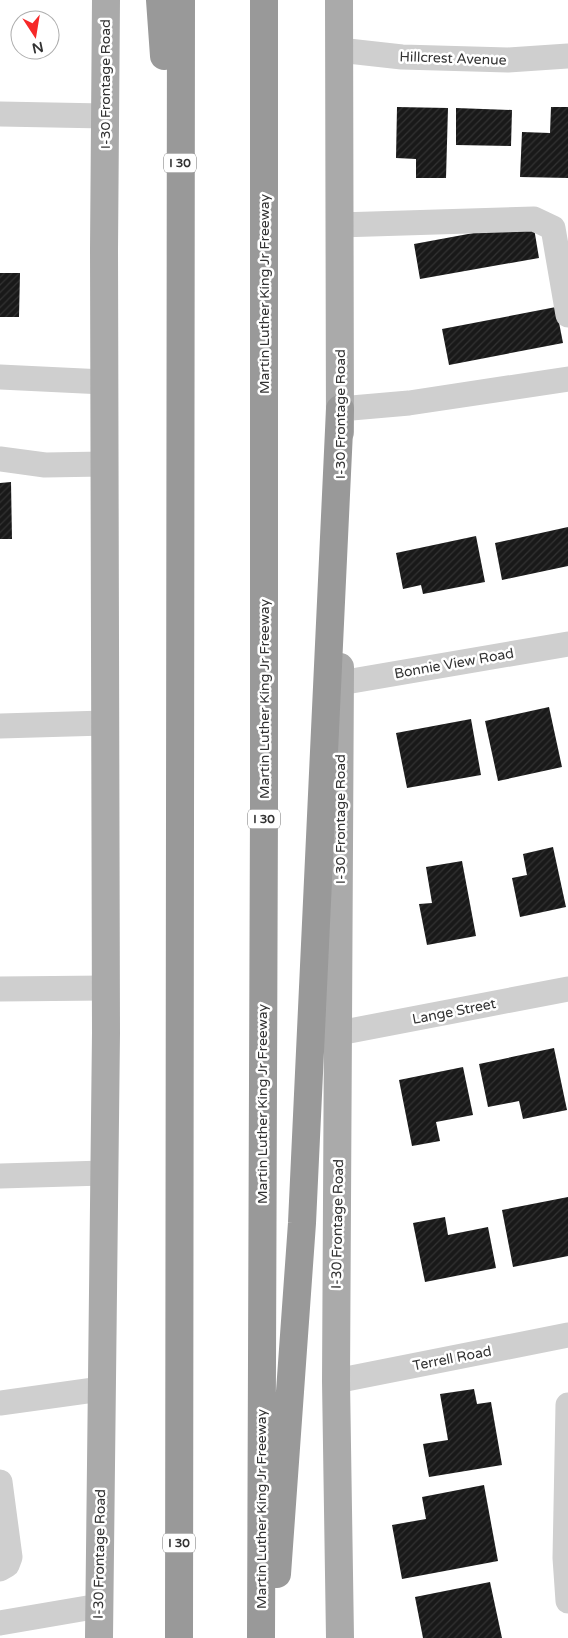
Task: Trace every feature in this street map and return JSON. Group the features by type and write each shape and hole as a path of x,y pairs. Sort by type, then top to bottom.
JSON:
{"highway":[{"path":"160,0 180,325"},
{"name":"I 30","path":"180,1638 181,0"},
{"name":"Martin Luther King Jr Freeway","path":"261,1638 264,0"},
{"path":"273,1638 302,1223 340,409"},
{"path":"163,1638 179,1449"}],"main road":[{"name":"I-30 Frontage Road","path":"99,1638 106,988 104,382 106,0"},
{"name":"I-30 Frontage Road","path":"339,0 340,515 338,560 341,618 336,1380 340,1638"}],"street":[{"name":"Hillcrest Avenue","path":"339,50 402,57 508,60 568,56"},
{"path":"0,114 105,116"},
{"path":"339,225 534,219 553,228 568,315"},
{"path":"0,377 104,382"},
{"path":"340,409 409,403 568,379"},
{"path":"0,459 44,465 104,464"},
{"name":"Bonnie View Road","path":"340,683 568,644"},
{"path":"0,726 105,723"},
{"path":"0,989 106,988"},
{"name":"Lange Street","path":"339,1033 568,989"},
{"path":"0,1176 104,1173"},
{"name":"Terrell Road","path":"336,1380 568,1335"},
{"path":"0,1403 101,1389"},
{"path":"568,1405 566,1558 568,1601"},
{"path":"0,1482 10,1557 7,1565 0,1569"},
{"path":"0,1623 99,1606"}],"building":[{"path":"397,107 448,108 446,178 416,178 416,159 396,158"},
{"path":"551,107 568,107 568,178 520,177 522,132 550,133"},
{"path":"456,108 512,110 511,146 456,145"},
{"path":"533,222 539,258 420,279 414,244"},
{"path":"0,273 20,273 19,317 0,317"},
{"path":"556,307 563,343 449,365 442,329"},
{"path":"11,482 12,539 0,539 0,483"},
{"path":"568,527 568,566 502,580 495,543"},
{"path":"476,536 485,582 423,594 421,585 403,589 396,553"},
{"path":"549,707 562,767 498,781 485,721"},
{"path":"471,719 481,775 407,788 396,733"},
{"path":"553,847 566,907 520,917 512,878 527,875 523,854"},
{"path":"462,861 476,936 427,945 419,904 432,903 426,867"},
{"path":"554,1048 567,1110 523,1119 519,1101 488,1107 479,1064"},
{"path":"463,1067 473,1115 436,1122 440,1141 412,1146 399,1080"},
{"path":"568,1197 568,1256 513,1267 502,1210"},
{"path":"445,1217 448,1235 488,1227 496,1268 425,1282 413,1223"},
{"path":"474,1389 477,1404 491,1402 502,1465 429,1477 423,1444 448,1440 440,1394"},
{"path":"484,1485 498,1561 402,1579 392,1525 426,1519 422,1497"},
{"path":"490,1582 502,1638 423,1638 415,1597"}]}
